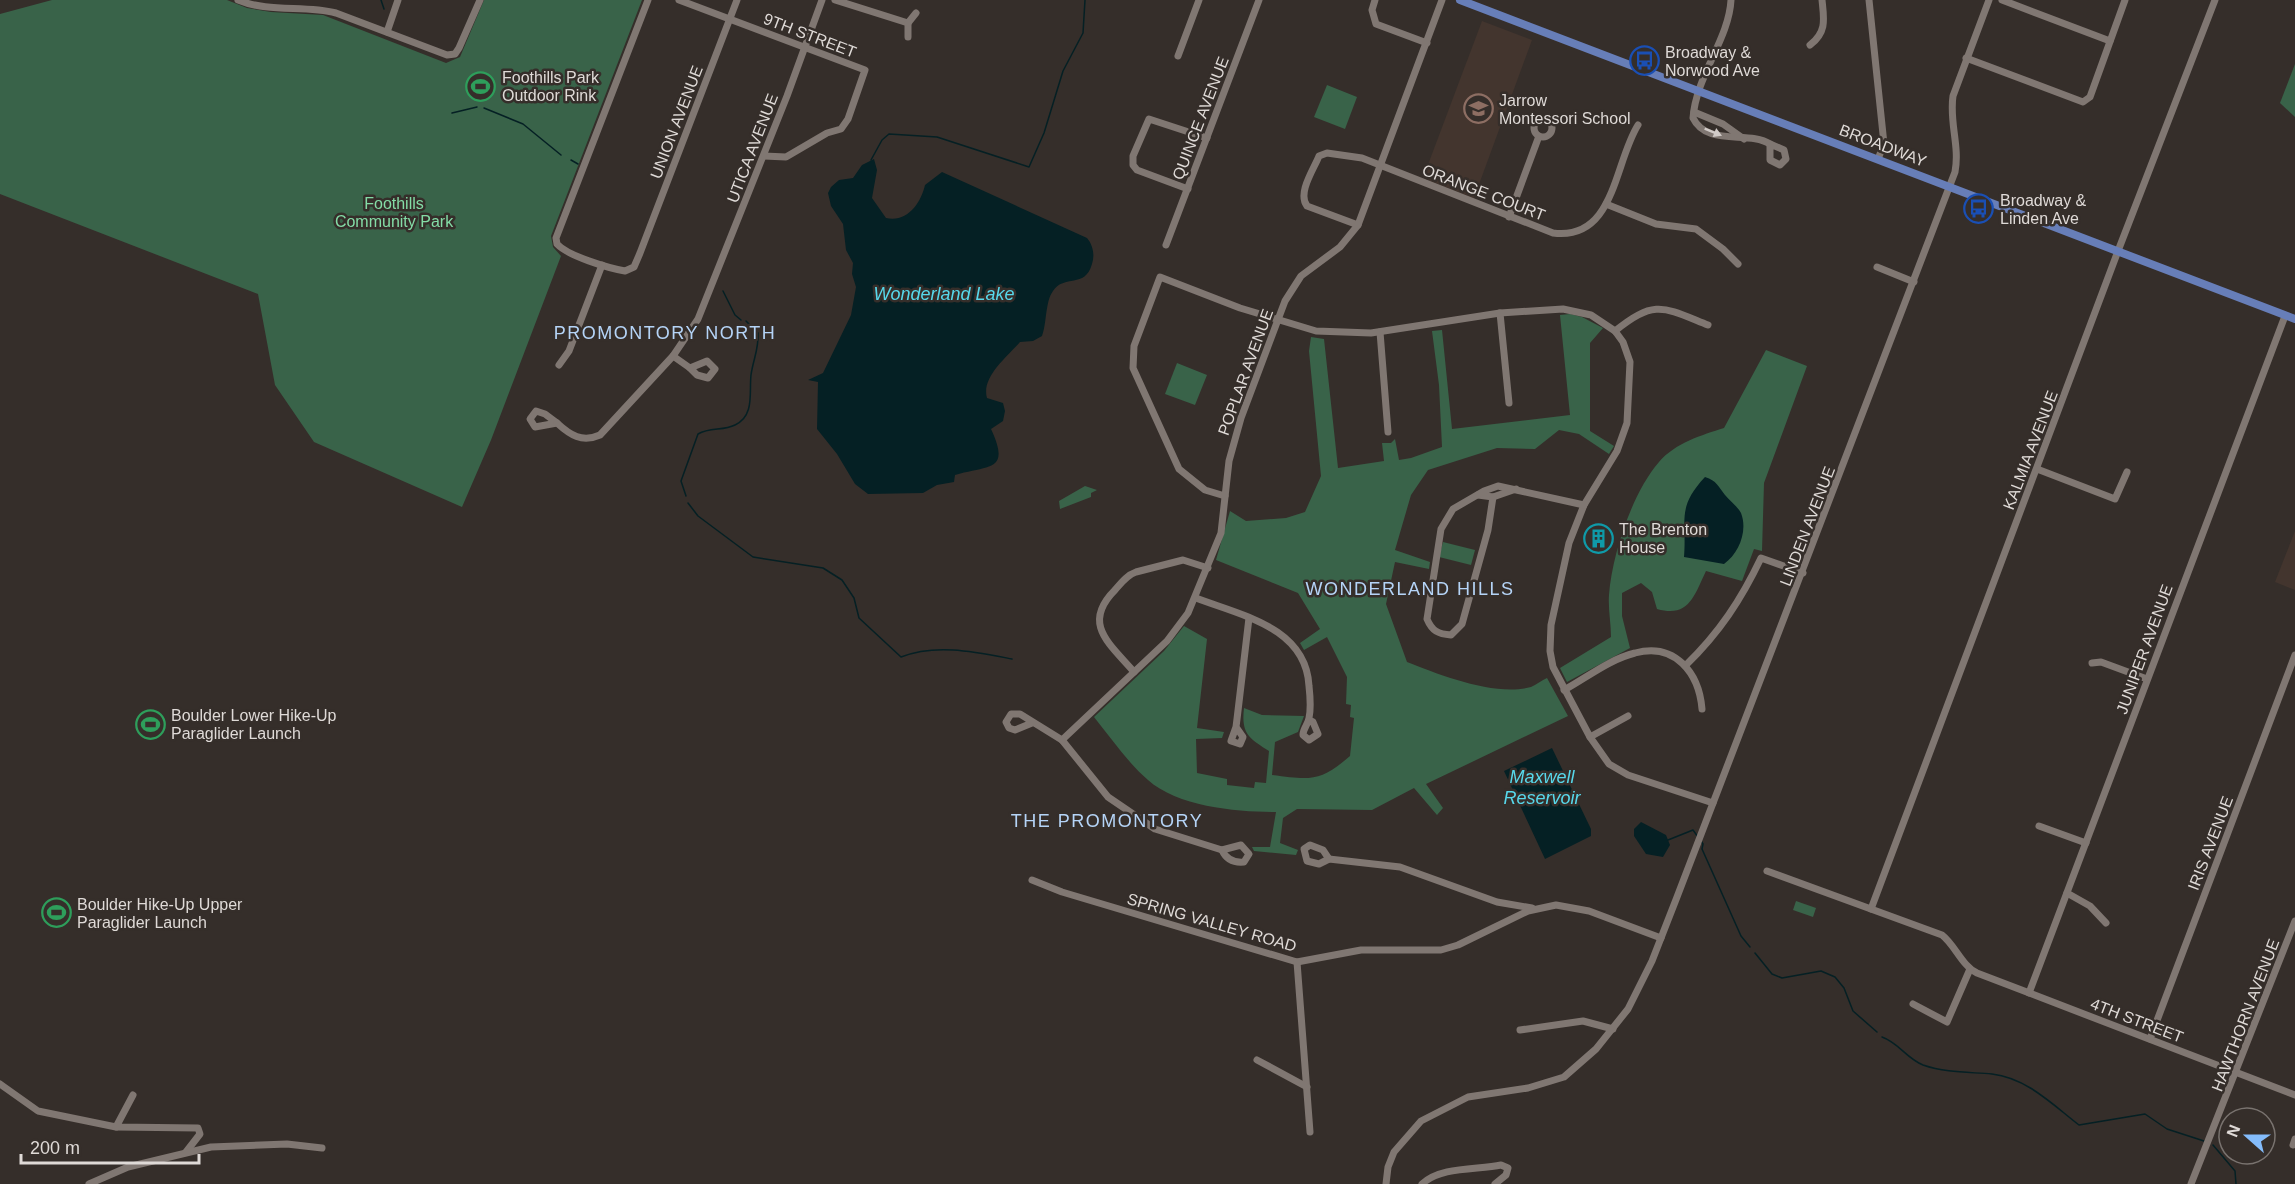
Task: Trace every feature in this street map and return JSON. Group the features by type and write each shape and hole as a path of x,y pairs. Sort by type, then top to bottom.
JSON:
{"main road":[{"name":"BROADWAY","path":"1460,0 2295,319"}],"street":[{"path":"238,0 262,7 322,9 447,55 455,54 480,0"},
{"path":"387,32 398,0"},
{"path":"559,365 569,351 602,266 557,244 556,238 648,0"},
{"name":"9TH STREET","path":"678,0 865,70 848,119 841,129 827,133 786,157 764,156"},
{"name":"UNION AVENUE","path":"602,266 629,270 634,267 737,0"},
{"name":"UTICA AVENUE","path":"674,356 688,338 704,305 764,156 822,0"},
{"path":"835,0 908,23"},
{"path":"1178,56 1198,0"},
{"name":"QUINCE AVENUE","path":"1166,245 1259,0"},
{"path":"1375,0 1371,10 1376,24 1427,43"},
{"name":"POPLAR AVENUE","path":"1062,740 1173,634 1196,598 1221,533 1229,461 1241,418 1278,320 1292,286 1301,276 1340,247 1358,225 1442,0"},
{"path":"1731,0 1729,15 1698,91 1693,118 1700,127 1732,139 1759,139 1770,144"},
{"path":"1810,45 1821,37 1825,23 1822,0"},
{"path":"1869,0 1884,144 1878,159"},
{"name":"LINDEN AVENUE","path":"1386,1184 1388,1167 1394,1152 1410,1132 1436,1112 1456,1101 1482,1093 1528,1088 1559,1079 1575,1070 1614,1029 1638,989 1661,938 1803,573 1955,172 1958,153 1951,106 1955,86 1989,0"},
{"path":"2002,0 2110,41"},
{"path":"1966,58 2079,102 2087,101 2125,0"},
{"name":"KALMIA AVENUE","path":"1871,909 2118,251 2215,0"},
{"path":"908,37 908,23 916,13"},
{"path":"1694,112 1723,124 1744,139"},
{"path":"1188,189 1137,170 1133,165 1132,156 1149,119 1207,138"},
{"path":"1638,125 1606,204 1656,224 1696,229 1723,249 1738,264"},
{"path":"1509,217 1539,136"},
{"name":"ORANGE COURT","path":"1358,225 1307,206 1303,194 1319,156 1327,153 1362,158 1552,232 1579,231 1598,219 1606,204"},
{"path":"1877,267 1914,282"},
{"path":"1226,496 1204,490 1179,469 1133,368 1134,346 1160,277 1240,308 1316,331 1380,332 1500,314 1563,309 1580,311 1605,323 1623,342 1630,362 1627,423 1617,452 1584,505 1569,543 1550,638 1553,667 1600,753 1618,770 1713,803"},
{"path":"1615,331 1636,314 1657,308 1674,311 1708,324"},
{"path":"1500,314 1509,403"},
{"name":"JUNIPER AVENUE","path":"2029,993 2285,316"},
{"path":"1380,332 1388,432"},
{"path":"557,423 576,437 593,438 600,435 674,356 690,368"},
{"path":"2037,469 2115,499 2127,472"},
{"path":"1493,497 1488,530 1462,624 1451,634 1437,632 1431,629 1427,619 1441,529 1453,509 1498,486 1584,505"},
{"path":"1478,495 1493,497 1516,489"},
{"path":"1686,665 1724,625 1761,558 1803,573"},
{"path":"1134,672 1100,631 1099,612 1105,600 1130,574 1136,572 1183,560 1208,568"},
{"path":"1196,598 1249,618 1283,635 1298,652 1307,673 1309,720"},
{"path":"1236,727 1249,618"},
{"path":"1564,690 1622,658 1644,651 1669,654 1686,665 1698,685 1702,709"},
{"name":"IRIS AVENUE","path":"2150,1040 2295,655"},
{"path":"2092,663 2101,662 2147,679"},
{"path":"1590,737 1628,716"},
{"path":"1032,723 1042,726 1062,740 1118,806 1155,830 1221,850"},
{"path":"2039,826 2086,843"},
{"path":"1329,859 1400,867 1497,902 1534,908"},
{"path":"1767,871 1942,935 1951,941 1970,969 1947,1022 1913,1004"},
{"name":"SPRING VALLEY ROAD","path":"1032,880 1062,892 1297,963 1361,950 1441,950 1458,945 1534,908 1556,905 1572,906 1661,938"},
{"path":"2067,893 2090,906 2106,923"},
{"name":"HAWTHORN AVENUE","path":"2191,1184 2237,1074 2295,921"},
{"path":"1297,963 1310,1132"},
{"name":"4TH STREET","path":"1970,969 2295,1095"},
{"path":"1520,1030 1583,1021 1614,1029"},
{"path":"1257,1060 1307,1087"},
{"path":"0,1084 38,1112 116,1127 198,1128 200,1134 186,1152"},
{"path":"116,1127 133,1095"},
{"path":"88,1184 128,1167 211,1146 287,1144 322,1148"},
{"path":"1422,1184 1435,1175 1451,1172 1502,1165 1508,1168 1506,1175 1495,1184"}],"shaded area":[{"name":"Jarrow Montessori School","path":"1482,21 1532,40 1474,198 1423,178"},
{"path":"2295,531 2295,590 2275,582"}],"green space":[{"name":"Foothills Community Park","path":"52,0 227,0 247,8 271,12 323,15 446,63 460,57 484,0 642,0 551,236 553,247 561,256 491,440 462,507 314,442 275,385 258,294 0,194 0,14"},
{"path":"2295,64 2295,117 2280,103"},
{"path":"1327,85 1357,97 1345,129 1314,117"},
{"path":"1570,314 1582,317 1603,328 1590,343 1590,431 1614,446 1609,454 1579,434 1559,430 1535,449 1497,448 1428,470 1411,495 1395,550 1430,562 1429,569 1395,562 1386,604 1407,662 1468,683 1502,689 1531,687 1547,678 1568,716 1426,784 1443,808 1437,815 1414,788 1372,810 1297,809 1283,818 1280,843 1298,850 1296,855 1254,851 1252,847 1270,847 1276,812 1227,809 1192,802 1161,789 1148,780 1094,717 1164,651 1184,626 1207,639 1197,728 1224,732 1222,738 1196,739 1197,773 1227,779 1227,785 1254,788 1255,782 1266,783 1269,751 1252,739 1245,730 1244,708 1262,715 1304,716 1298,732 1275,742 1272,775 1296,778 1314,777 1331,771 1350,756 1354,718 1350,717 1351,705 1346,704 1347,677 1327,637 1304,650 1300,643 1320,629 1298,593 1216,560 1230,511 1246,521 1286,518 1305,512 1321,476 1309,351 1311,337 1324,339 1338,468 1384,461 1382,443 1391,443 1395,439 1399,460 1442,447 1439,385 1432,331 1442,330 1452,429 1570,415 1560,315"},
{"path":"1766,350 1807,366 1764,483 1762,551 1754,549 1742,581 1706,571 1694,596 1683,608 1668,611 1657,609 1652,592 1641,583 1622,593 1622,616 1630,648 1567,682 1560,668 1611,637 1609,595 1614,562 1625,525 1640,490 1665,455 1689,440 1724,428"},
{"path":"1177,363 1207,375 1195,405 1165,394"},
{"path":"1085,486 1097,490 1091,493 1091,497 1060,509 1059,501"},
{"path":"1443,542 1475,550 1471,565 1439,557"},
{"path":"1796,901 1816,908 1813,917 1793,910"}],"water":[{"name":"Wonderland Lake","path":"874,159 877,170 872,198 886,218 894,219 907,215 916,205 925,185 942,172 1087,238 1093,250 1089,272 1079,279 1058,286 1050,296 1042,336 1033,341 1020,342 991,375 986,390 987,398 1003,403 1005,411 1003,421 991,429 999,453 997,460 987,467 955,475 954,482 937,485 923,493 868,494 855,484 837,454 817,429 818,382 808,380 823,373 851,315 856,287 852,274 853,263 846,250 843,224 831,206 828,193 839,180 853,178 862,165"},
{"path":"1705,477 1717,484 1740,511 1743,520 1743,534 1738,548 1724,564 1684,557 1686,506"},
{"name":"Maxwell Reservoir","path":"1552,748 1591,829 1591,836 1545,859 1504,771"},
{"path":"1641,822 1666,835 1670,845 1663,857 1646,854 1634,836 1634,829"}],"waterway":[{"path":"381,0 384,9"},
{"path":"871,160 882,140 889,134 937,137 1029,167 1044,133 1063,71 1083,33 1085,0"},
{"path":"452,113 477,107"},
{"path":"484,108 523,124 561,155"},
{"path":"571,160 578,164"},
{"path":"723,291 735,315 741,320"},
{"path":"686,496 681,481 698,434 735,425 746,416 758,339 758,333 746,321"},
{"path":"688,503 698,516 753,557 823,568 842,580 854,598 859,618 901,657 928,650 956,650 1012,659"},
{"path":"1668,840 1693,830 1698,837"},
{"path":"1701,841 1702,849 1741,936 1750,947"},
{"path":"1755,953 1772,974 1782,978 1821,971 1835,977 1844,988 1853,1011 1877,1032"},
{"path":"1882,1037 1912,1059 1932,1068 1992,1074 2017,1081 2039,1094 2079,1125 2145,1114 2167,1129 2204,1141"},
{"path":"2213,1145 2235,1171 2236,1184"}],"place":[{"name":"Broadway & Norwood Ave","path":"1644,61"},
{"name":"Foothills Park Outdoor Rink","path":"481,86"},
{"name":"Jarrow Montessori School","path":"1478,109"},
{"name":"Broadway & Linden Ave","path":"1979,209"},
{"name":"The Brenton House","path":"1598,538"},
{"name":"Boulder Lower Hike-Up Paraglider Launch","path":"150,724"},
{"name":"Boulder Hike-Up Upper Paraglider Launch","path":"56,913"}],"district":[{"name":"PROMONTORY NORTH","path":"665,333"},
{"name":"WONDERLAND HILLS","path":"1410,589"},
{"name":"THE PROMONTORY","path":"1107,821"}]}
